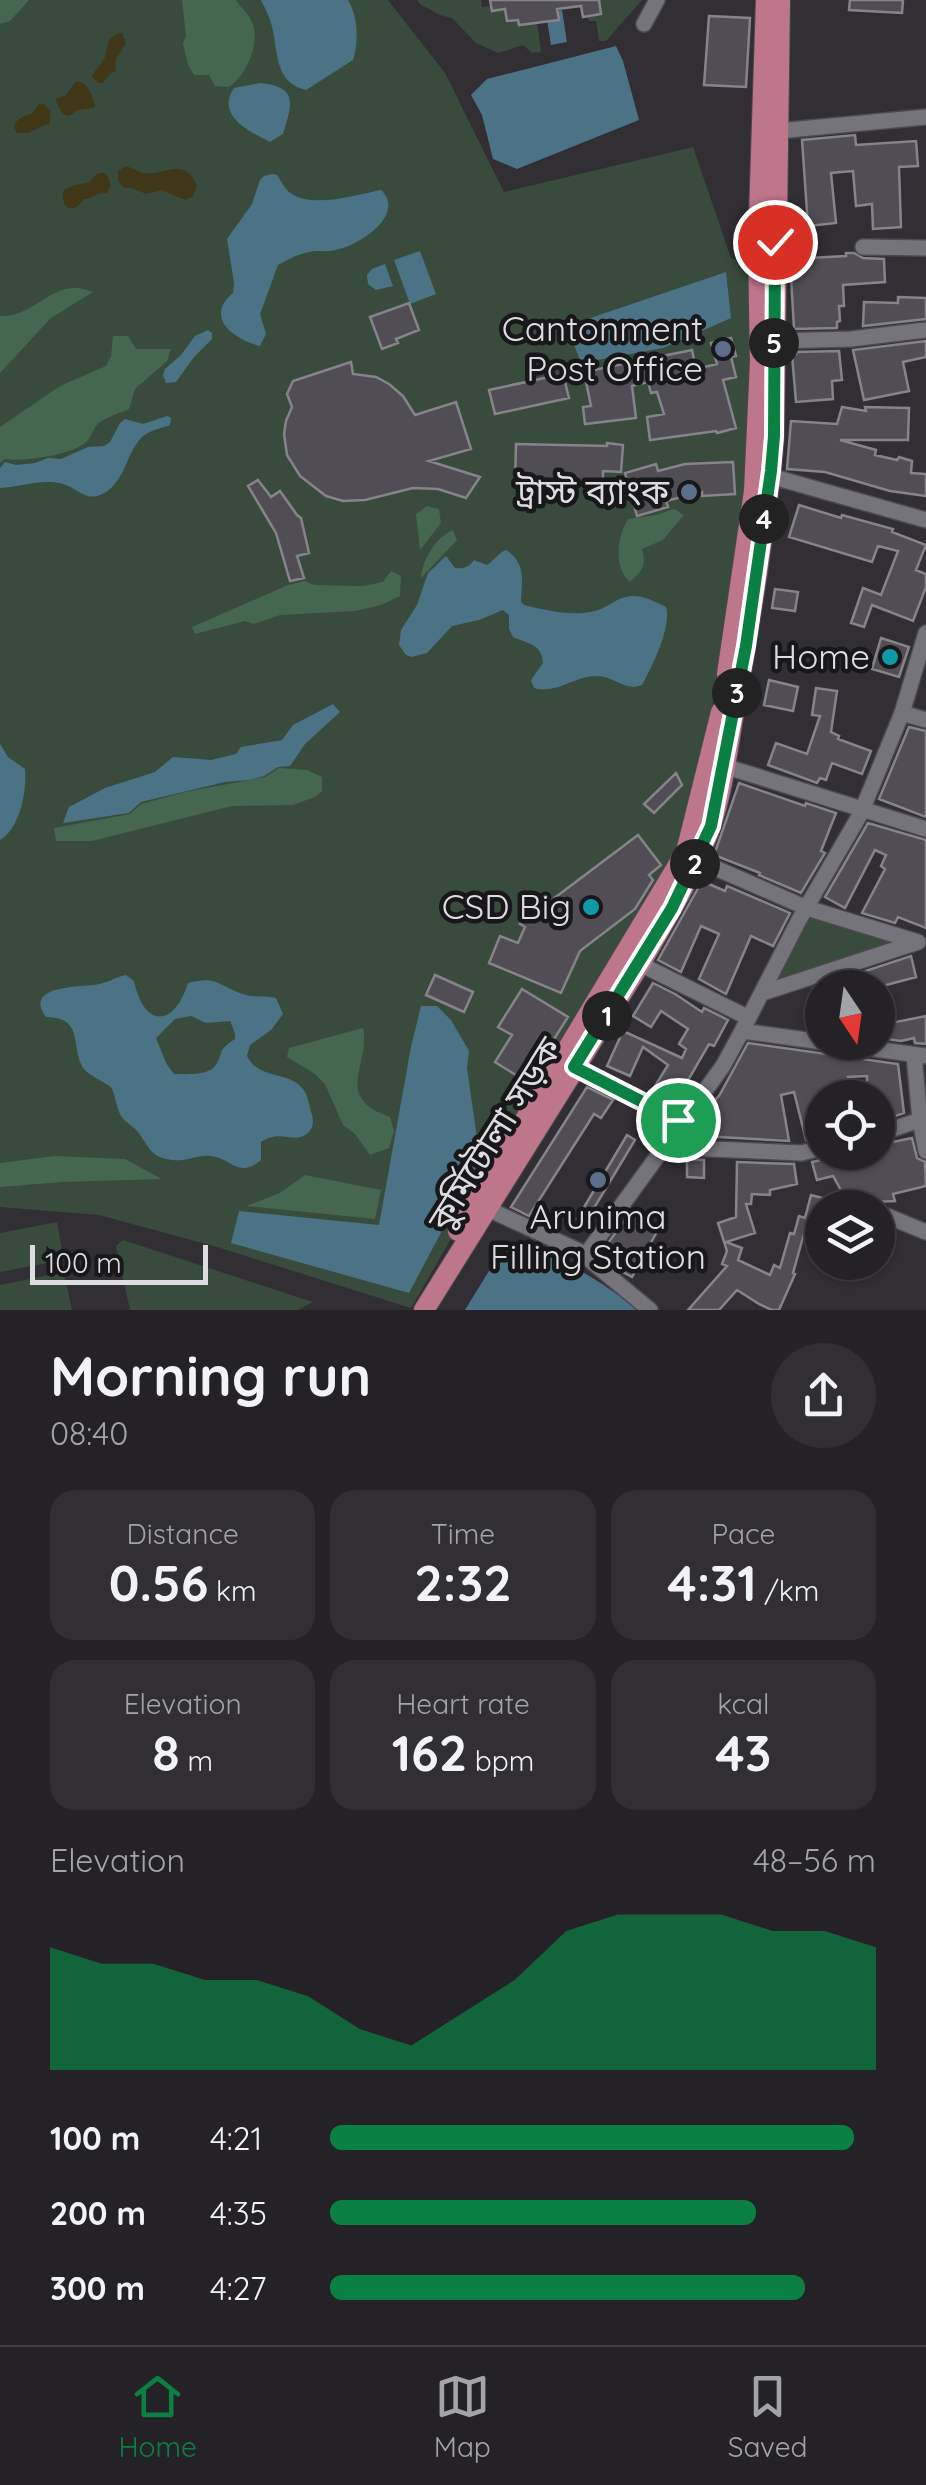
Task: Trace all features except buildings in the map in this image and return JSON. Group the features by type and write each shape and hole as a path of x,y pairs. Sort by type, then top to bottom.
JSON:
{"main road":[{"name":"কুর্মিটোলা সড়ক","path":"412,1310 670,880 693,830 724,698 754,491 766,0"},
{"name":"কুর্মিটোলা সড়ক","path":"424,1310 640,964 711,826 746,646 774,436 780,0"}],"street":[{"path":"644,24 657,0"},
{"path":"778,131 926,118"},
{"path":"863,246 926,248"},
{"path":"774,341 851,340 926,330"},
{"path":"770,476 926,520"},
{"path":"585,1256 723,1066 862,809 902,713 926,634"},
{"path":"902,713 926,720"},
{"path":"724,766 926,829"},
{"path":"696,860 807,908 922,941"},
{"path":"762,993 922,941"},
{"path":"640,964 746,1024 805,1038"},
{"path":"895,1052 920,1056 920,1120 926,1151"},
{"path":"574,1067 682,1122"},
{"path":"895,1128 920,1120"},
{"path":"666,1146 805,1153"},
{"path":"488,1209 585,1256 650,1310"},
{"path":"895,1219 926,1232"}],"green space":[{"path":"0,0 388,0 445,73 504,192 693,147 731,258 746,263 756,371 729,624 686,834 411,1308 217,1247 99,1215 0,1207"},
{"path":"0,0 29,0 10,21 0,24"},
{"path":"182,0 236,0 250,17 254,47 242,74 229,87 215,86 209,75 194,75 188,65"},
{"path":"417,0 481,0 482,7 505,10 507,21 518,20 519,25 528,24 527,15 536,13 541,52 532,53 523,45 498,53 476,43 452,18"},
{"path":"599,0 642,0 606,41 599,41 596,21 589,21 588,17 601,15"},
{"path":"79,288 93,292 51,318 0,373 0,316 25,310 62,290"},
{"path":"113,336 128,336 136,349 171,349 167,361 135,389 129,409 99,423 87,441 69,451 46,457 5,459 0,463 0,427 60,386 106,366"},
{"path":"427,506 439,509 441,523 420,550 416,514"},
{"path":"674,509 684,515 663,540 642,549 642,568 630,582 621,568 618,552 628,519"},
{"path":"453,530 457,540 421,578 431,550"},
{"path":"391,571 401,576 400,596 381,605 355,611 280,615 254,624 245,621 195,634 192,627 288,585 305,581 314,585 363,586 383,582"},
{"path":"279,768 307,770 322,777 322,791 293,805 232,806 92,841 56,841 54,828 130,814 141,804 265,777"},
{"path":"808,912 909,943 824,970 805,970 805,976 768,988"},
{"path":"363,1028 358,1090 362,1100 390,1117 394,1131 389,1148 370,1155 343,1125 325,1084 287,1057 289,1048"},
{"path":"55,1156 125,1159 162,1179 0,1187 0,1163"},
{"path":"305,1175 381,1190 375,1219 246,1206 280,1193"},
{"path":"57,1222 64,1260 0,1272 0,1233"},
{"path":"123,1240 313,1302 298,1310 130,1310 116,1246"},
{"path":"64,1272 72,1310 0,1310 0,1285"}],"sand":[{"path":"122,33 126,43 115,61 116,71 99,83 93,74 105,57 111,38"},
{"path":"76,81 87,87 95,105 69,116 62,113 55,99 66,95"},
{"path":"43,104 50,110 50,123 28,133 17,133 17,121"},
{"path":"126,166 150,174 179,169 192,176 197,186 193,196 185,200 161,190 146,194 124,188 118,171"},
{"path":"103,173 111,186 107,193 84,199 76,207 66,206 64,190 88,183"}],"water":[{"path":"261,0 348,0 356,29 353,60 306,90 296,86 280,67 271,23"},
{"path":"562,10 567,42 551,45 546,13"},
{"path":"616,46 639,120 517,169 493,159 482,115 471,95 487,79"},
{"path":"260,83 281,88 290,99 283,134 270,142 237,121 229,106 234,88"},
{"path":"272,174 295,196 305,199 331,200 381,190 388,209 378,227 358,241 336,250 305,253 278,265 260,314 266,334 260,346 232,332 221,310 233,293 234,283 227,239 252,204 260,180"},
{"path":"420,251 436,294 410,304 394,260"},
{"path":"385,264 393,286 376,290 368,284 367,275"},
{"path":"726,272 731,318 663,348 581,363 567,326"},
{"path":"208,330 212,339 176,382 166,383 165,369 195,336"},
{"path":"171,418 170,425 141,438 115,484 100,495 85,495 56,482 0,488 0,468 5,462 16,465 61,459 88,447 104,446 125,419 143,424"},
{"path":"506,550 520,566 524,605 582,613 633,596 666,607 664,635 642,685 630,687 597,676 551,689 534,688 531,680 543,663 542,657 533,646 513,637 509,615 503,610 452,626 427,653 406,655 399,645 401,630 417,605 428,573 446,556 455,568 461,568 474,560 487,565"},
{"path":"333,704 340,712 305,744 290,766 249,780 141,802 129,813 63,823 69,807 105,788 155,772 173,757 211,760 236,754 241,747 282,740 293,725"},
{"path":"0,744 8,757 25,769 25,778 17,818 0,840"},
{"path":"126,975 134,981 145,1007 160,1016 175,1008 188,983 197,981 211,981 247,995 276,998 283,1014 271,1030 250,1045 247,1056 260,1069 292,1080 305,1092 313,1118 310,1131 300,1137 274,1137 261,1142 261,1160 246,1168 211,1156 177,1160 154,1154 121,1116 111,1087 84,1069 72,1028 67,1022 46,1017 41,1007 41,999 55,990 98,984","holes":["191,1016 206,1023 230,1021 235,1039 211,1069 174,1074 156,1038 175,1019"]},
{"path":"421,1006 437,1006 451,1020 469,1051 467,1068 480,1159 409,1293 231,1243 239,1211 379,1225"},
{"path":"515,1247 563,1262 638,1310 465,1310 500,1253"}],"place":[{"name":"Cantonment Post Office","path":"723,349"},
{"name":"ট্রাস্ট ব্যাংক","path":"689,492"},
{"name":"Home","path":"890,657"},
{"name":"CSD Big","path":"591,907"},
{"name":"Arunima Filling Station","path":"598,1180"}],"route":[{"path":"678,1120 574,1067 672,908 711,826 746,646 771,471 775,242"}]}
